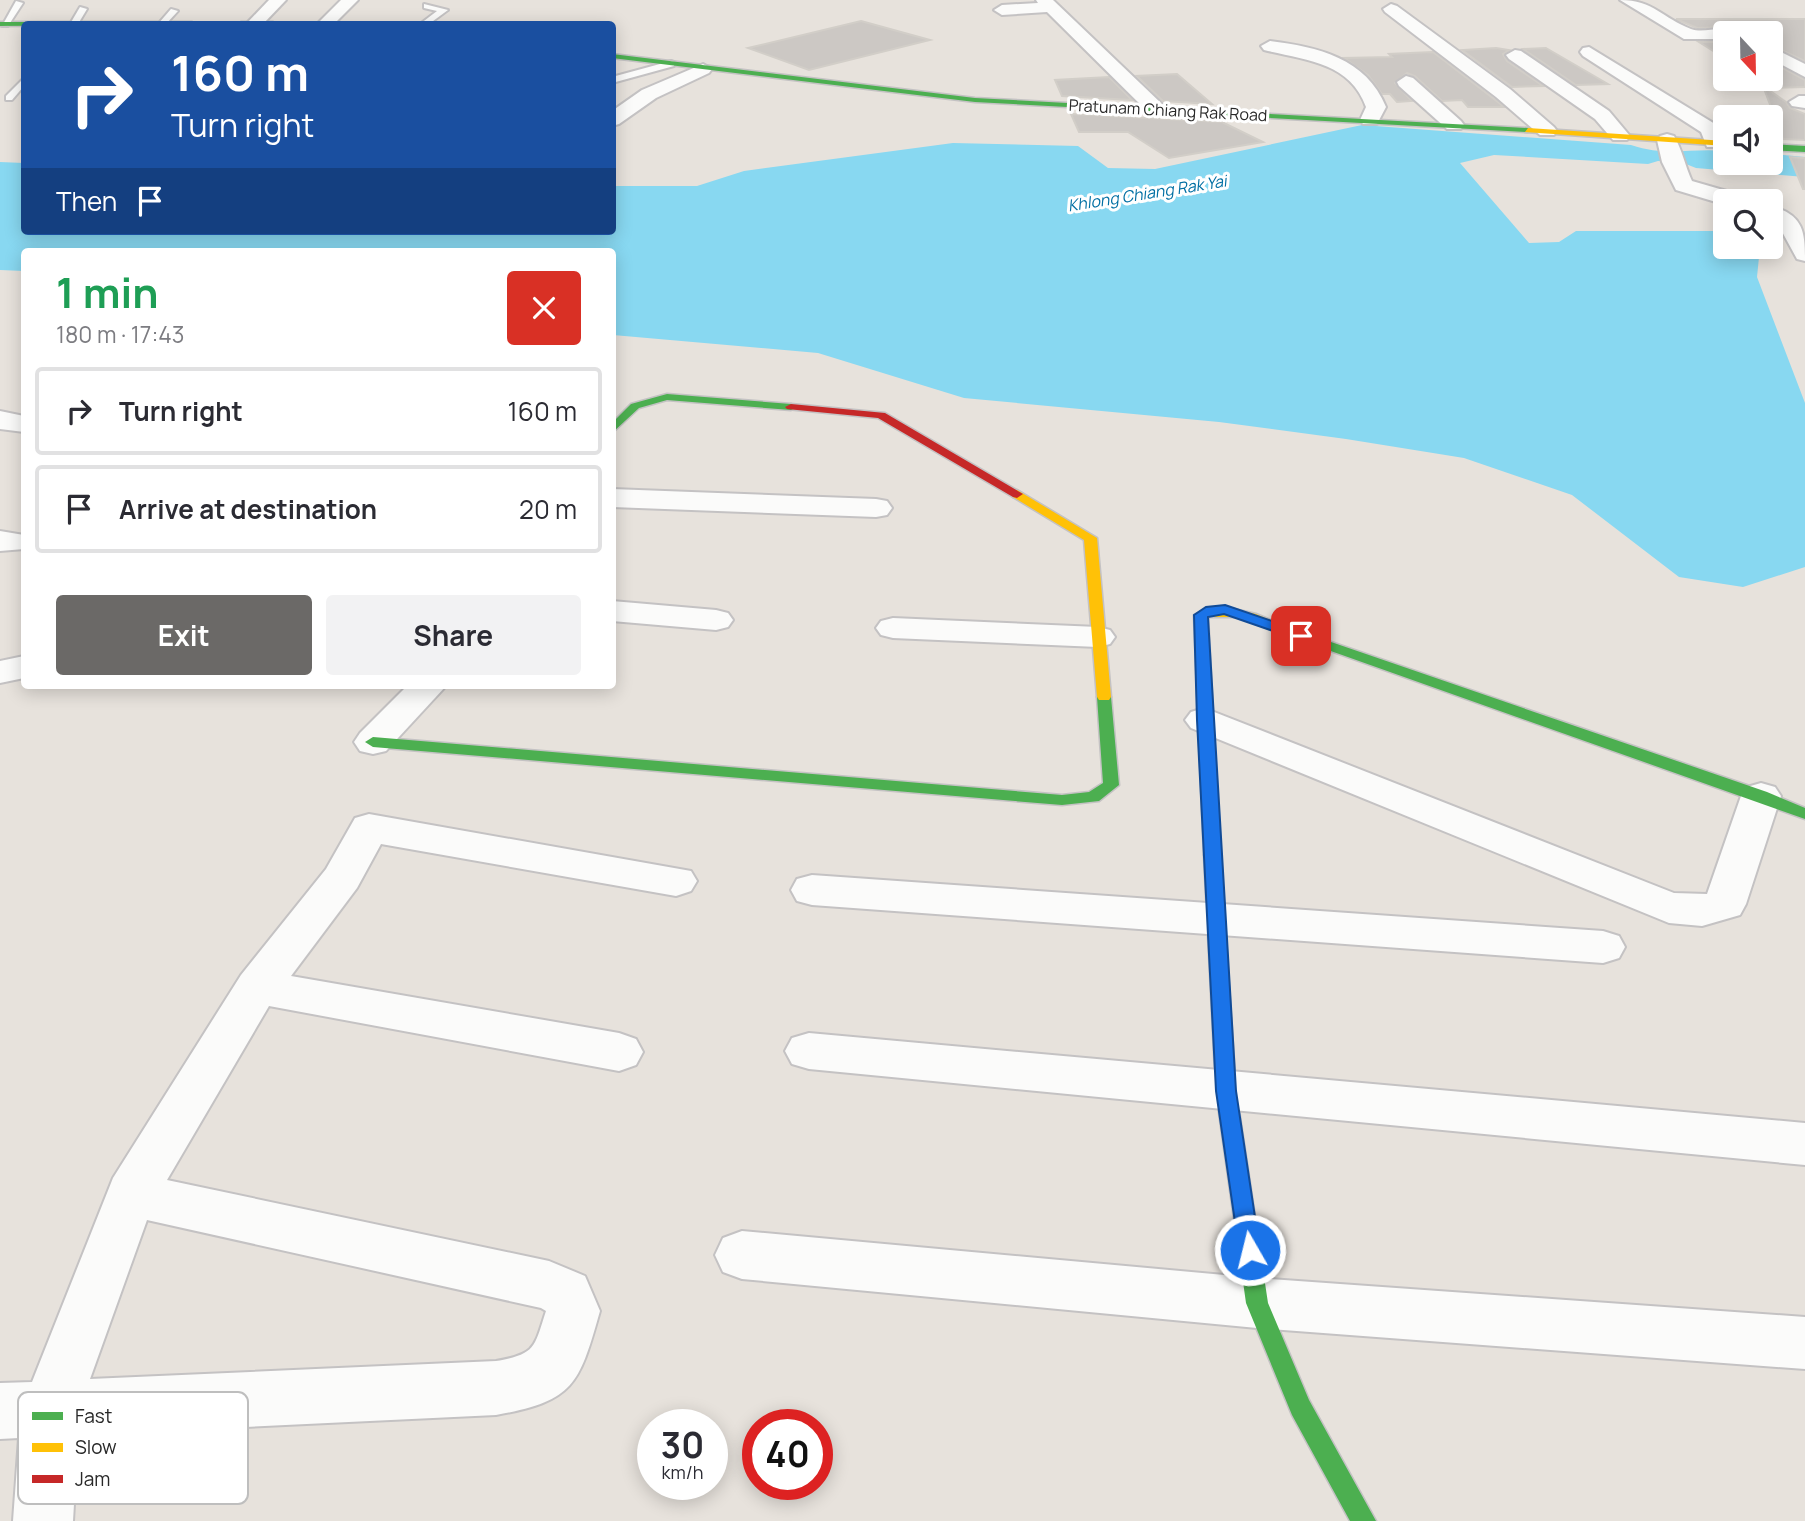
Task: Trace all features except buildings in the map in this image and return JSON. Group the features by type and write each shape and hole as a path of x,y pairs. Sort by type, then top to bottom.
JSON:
{"street":[{"path":"257,21 278,0"},
{"path":"328,21 349,0"},
{"path":"1628,0 1690,35"},
{"path":"1002,10 1048,3 1156,109"},
{"path":"1391,9 1503,93 1547,131"},
{"path":"2,24 21,24"},
{"path":"1658,37 1713,34"},
{"path":"1270,46 1300,50 1357,76 1368,86 1376,107 1370,120"},
{"path":"1783,47 1794,47"},
{"path":"1588,52 1713,133"},
{"path":"1515,54 1602,115 1620,136"},
{"name":"Pratunam Chiang Rak Road","path":"616,57 975,100 1620,136 1669,151 1713,145"},
{"path":"1783,59 1805,72"},
{"path":"616,117 649,94 704,69"},
{"path":"1406,82 1454,125"},
{"path":"1783,148 1805,149"},
{"path":"1669,151 1684,186 1713,194"},
{"path":"1783,221 1789,224 1805,254"},
{"path":"373,742 1049,799 1093,797 1111,785 1090,538 1071,524 881,415 667,397 647,400 628,408 616,424"},
{"path":"0,420 21,424"},
{"path":"616,498 876,508"},
{"path":"1364,1521 1300,1407 1257,1303 1226,1091 1201,615 1211,610 1225,610 1761,796 1805,814"},
{"path":"616,611 716,620"},
{"path":"893,628 1098,637"},
{"path":"0,672 21,668"},
{"path":"373,742 425,689"},
{"path":"1205,720 1669,908 1702,911 1725,904 1761,796"},
{"path":"34,1392 131,1194 257,987 342,878 369,828 676,881"},
{"path":"812,890 1603,947"},
{"path":"257,987 619,1052"},
{"path":"809,1051 1805,1144"},
{"path":"131,1194 549,1285 566,1293 573,1311 555,1366 529,1383 496,1388 248,1400"},
{"path":"742,1255 1257,1303 1805,1343"}],"lane":[{"path":"2,24 19,3"},
{"path":"427,6 444,10 428,21"},
{"path":"77,21 83,9"},
{"path":"165,21 174,11"},
{"path":"616,79 671,64"},
{"path":"9,98 21,84"}],"water":[{"name":"Khlong Chiang Rak Yai","path":"1362,125 1631,145 1656,151 1713,150 1713,169 1696,168 1681,162 1658,161 1648,164 1494,155 1460,163 1529,243 1559,242 1576,231 1713,231 1713,259 1759,259 1757,277 1805,403 1805,567 1743,587 1679,577 1572,495 1464,458 1219,422 964,398 818,353 616,335 616,248 21,248 21,271 0,270 0,162 21,163 21,235 616,235 616,186 697,186 744,171 953,143 1078,146 1108,168 1155,169"},
{"path":"1783,155 1805,157 1805,177 1781,175 1783,175"}],"traffic: fast":[{"path":"0,24 21,24"},
{"path":"616,56 975,100 1528,130"},
{"path":"1783,148 1805,149"},
{"path":"616,426 635,406 667,397 791,407"},
{"path":"1302,636 1761,796 1805,814"},
{"path":"373,742 1062,800 1093,797 1111,785 1104,697"},
{"path":"1212,855 1226,1091 1257,1303 1300,1407 1364,1521"}],"traffic: slow":[{"path":"1528,130 1713,143"},
{"path":"1017,494 1090,538 1104,697"},
{"path":"1212,855 1201,615 1212,611 1238,613 1302,636"}],"traffic: jam":[{"path":"791,407 881,415 1017,494"}],"route":[{"path":"1250,1250 1226,1091 1201,615 1211,610 1225,610 1301,636"}]}
